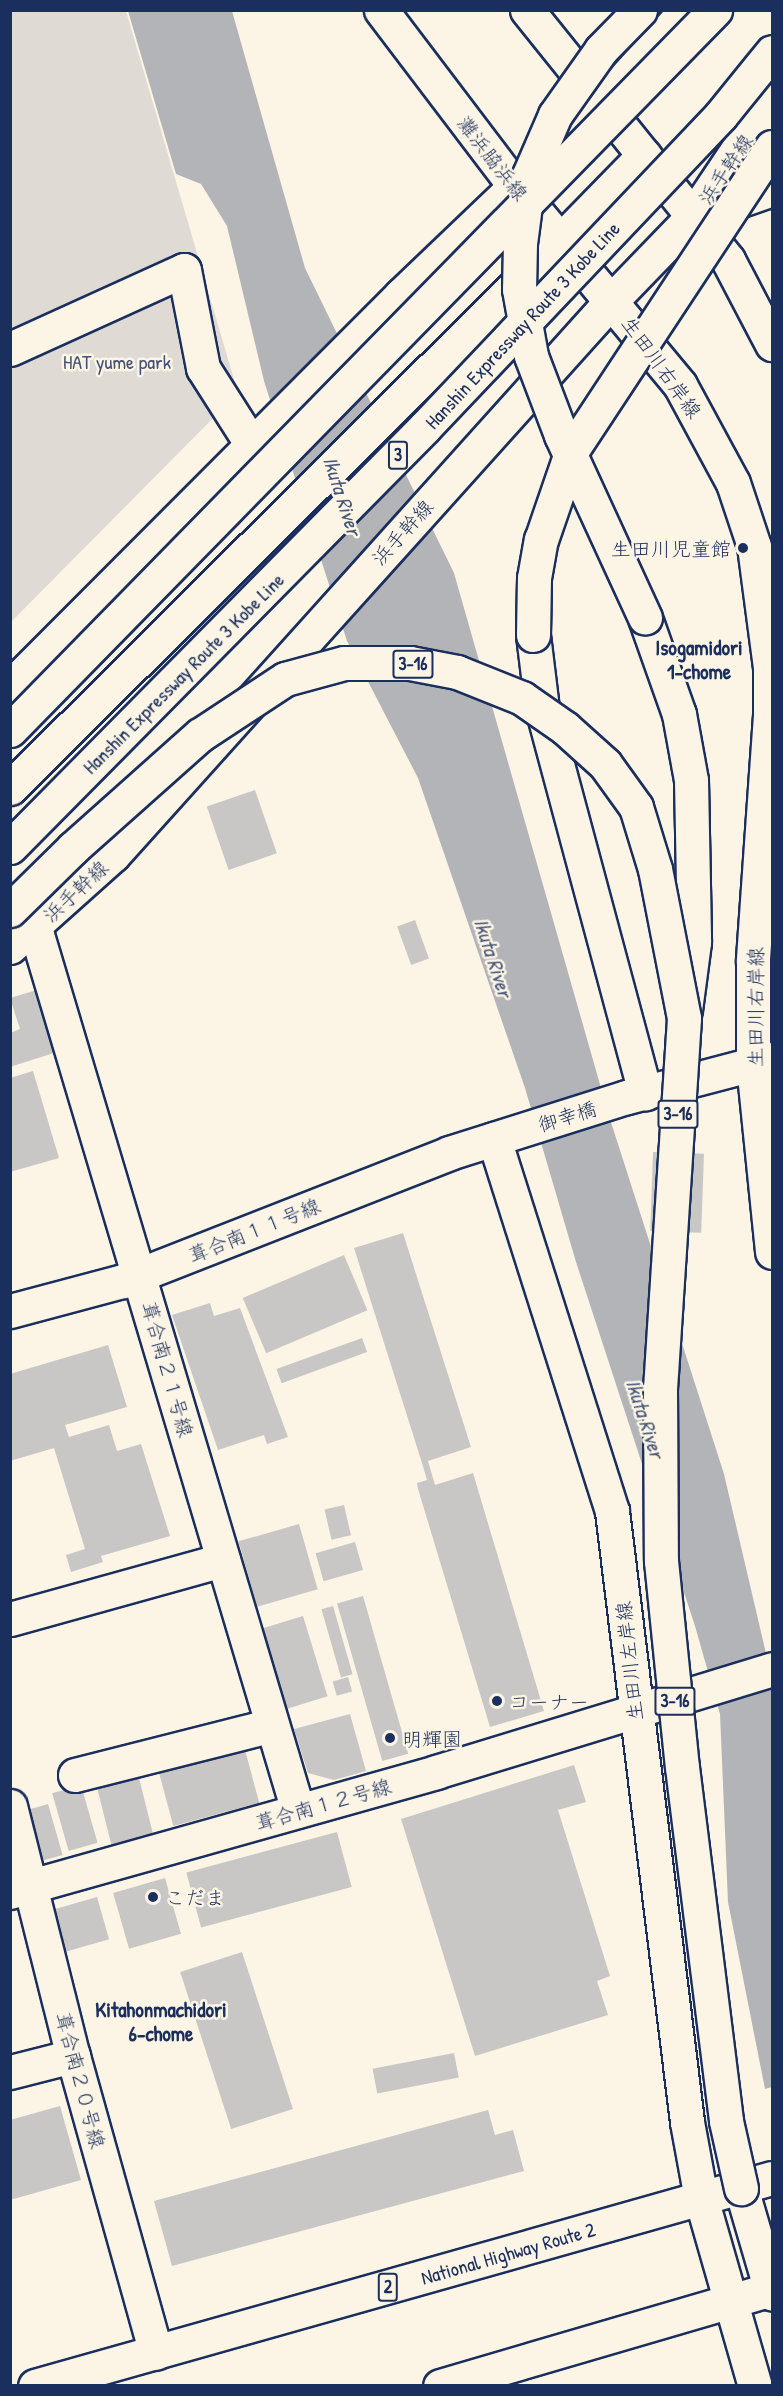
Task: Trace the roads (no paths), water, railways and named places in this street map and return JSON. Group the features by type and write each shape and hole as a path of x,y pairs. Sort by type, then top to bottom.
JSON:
{"main road":[{"name":"灘浜脇浜線","path":"381,10 514,185 612,300"},
{"path":"526,10 603,102 693,216 749,292 772,344"},
{"name":"3-16","path":"640,10 601,50 555,115 529,175 520,243 519,289 531,356 561,435 645,618 679,714 691,780 695,857 694,942 684,1018 660,1387 661,1562 723,2098 741,2188"},
{"path":"10,687 401,296 603,102 686,10"},
{"path":"10,730 716,10"},
{"name":"Hanshin Expressway Route 3 Kobe Line","path":"10,847 426,427 721,115 772,52"},
{"name":"浜手幹線","path":"19,928 113,855 612,300 693,216 772,98"},
{"name":"3-16","path":"636,1095 542,708 533,635 534,578 541,540 572,450 772,147"},
{"path":"10,788 644,155"},
{"path":"693,216 772,189"},
{"path":"10,349 184,270 203,368 256,441"},
{"name":"生田川右岸線","path":"612,300 680,385 712,438 733,483 754,546 769,657 770,715 753,961 763,1061 772,1252"},
{"name":"3-16","path":"19,928 73,848 191,742 248,701 285,679 344,663 410,663 457,672 522,698 565,728 605,764 636,807 655,869 684,1018"},
{"name":"葺合南２１号線","path":"19,928 141,1275 298,1811"},
{"name":"御幸橋","path":"501,1137 636,1095 763,1061"},
{"name":"葺合南１１号線","path":"10,1311 141,1275 449,1153 501,1137"},
{"name":"生田川左岸線","path":"501,1137 612,1511 634,1711 687,2122 701,2198 728,2302 754,2385"},
{"path":"10,1619 223,1560"},
{"name":"葺合南１２号線","path":"21,1889 298,1811 772,1669"},
{"path":"75,1775 272,1725"},
{"name":"葺合南２０号線","path":"10,1806 21,1889 73,2056 156,2352"},
{"path":"10,2072 73,2056"},
{"name":"National Highway Route 2","path":"35,2385 772,2178"},
{"path":"440,2385 772,2291 741,2188"}],"water":[{"name":"Ikuta River","path":"128,11 232,11 305,268 454,573 609,1116 724,1474 772,1679 772,2087 765,2089 728,1902 720,1714 695,1626 576,1262 525,1088 418,778 347,641 264,381 227,226 201,184 176,174"}],"place":[{"name":"生田川児童館","path":"743,548"},
{"name":"コーナー","path":"497,1701"},
{"name":"明輝園","path":"390,1738"},
{"name":"こだま","path":"153,1897"}],"district":[{"name":"Isogamidori 1-chome","path":"699,660"},
{"name":"Kitahonmachidori 6-chome","path":"161,2022"}],"park label":[{"name":"HAT yume park","path":"117,361"}]}
